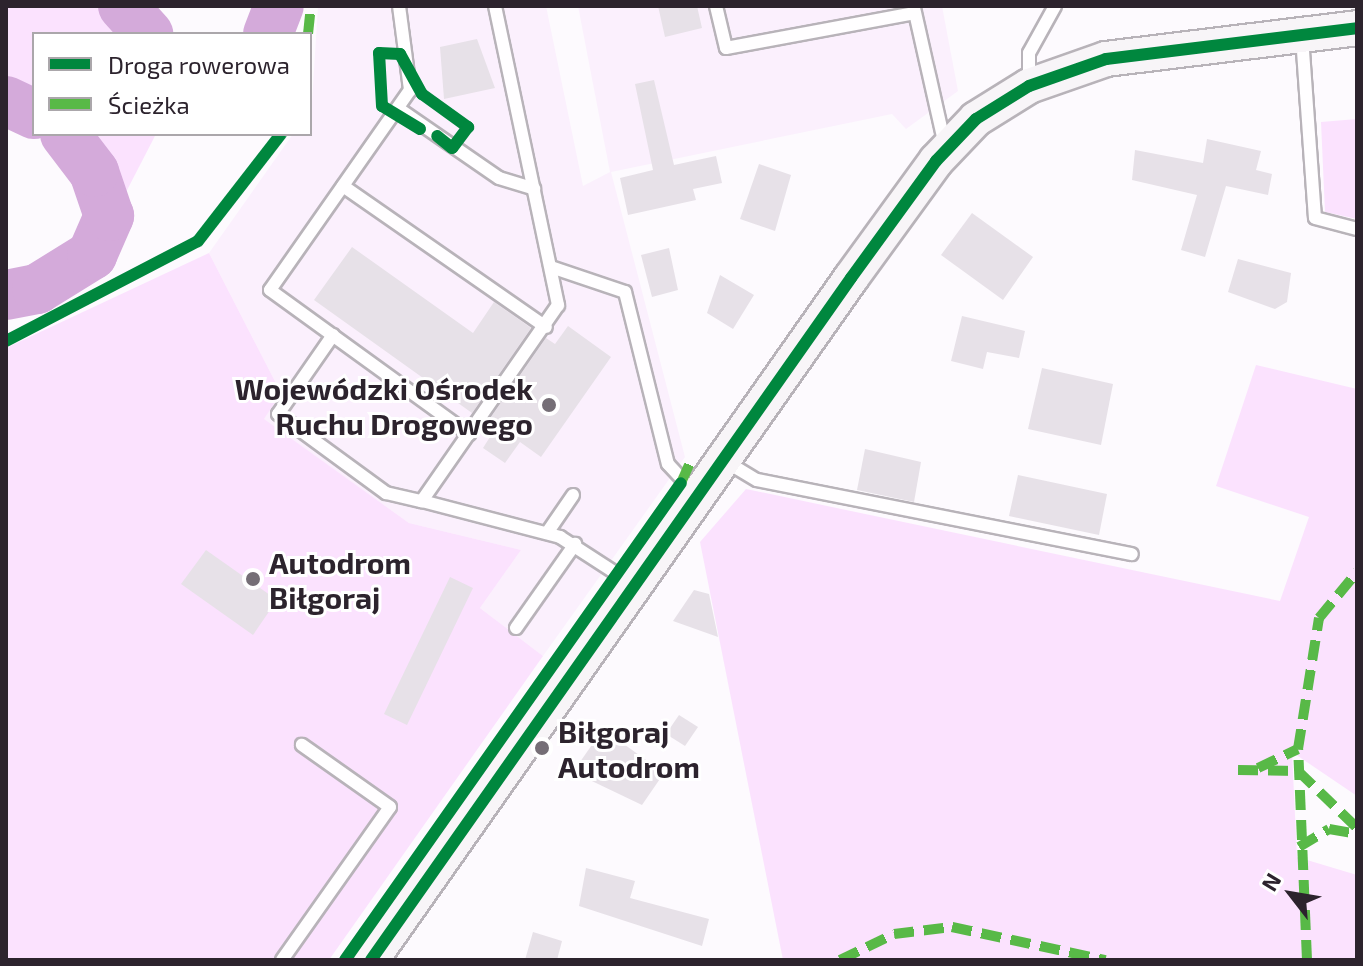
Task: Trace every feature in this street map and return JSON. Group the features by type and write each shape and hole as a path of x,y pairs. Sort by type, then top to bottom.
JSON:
{"street":[{"path":"371,960 722,460 946,149 988,109 1029,86 1106,59 1357,28"}],"lane":[{"path":"399,6 413,77 399,109 270,290 469,434"},
{"path":"422,501 546,327 558,305 495,6"},
{"path":"716,6 726,48 914,9 946,149"},
{"path":"1029,86 1029,53 1055,6"},
{"path":"1302,34 1315,218 1357,229"},
{"path":"399,109 499,178 534,189"},
{"path":"343,186 546,327"},
{"path":"551,267 625,292 668,464 694,500"},
{"path":"333,335 278,414 386,493 547,533 575,544 634,585"},
{"path":"722,460 757,480 1132,554"},
{"path":"547,533 573,495"},
{"path":"516,628 575,544"},
{"path":"282,960 390,807 302,745"}],"shaded area":[{"path":"6,6 100,6 128,32 32,32 32,96 6,87"},
{"path":"318,6 546,6 583,186 610,172 578,6 942,6 958,91 906,129 892,114 611,172 685,457 543,656 480,608 521,550 409,523 263,419 281,393 209,253 292,136 312,136"},
{"path":"1357,119 1357,219 1325,212 1321,122"},
{"path":"80,136 155,136 124,196"},
{"name":"Autodrom Biłgoraj","path":"209,253 281,393 264,419 409,523 521,550 480,608 543,656 329,960 6,960 6,348"},
{"path":"1256,365 1357,389 1357,796 1292,752 1297,857 1357,875 1357,960 783,960 700,542 746,489 1280,601 1309,517 1216,486"}],"building":[{"path":"658,6 697,6 702,28 665,37"},
{"path":"477,39 495,88 444,99 440,47"},
{"path":"654,80 674,165 716,156 722,183 693,189 696,200 628,215 620,178 653,170 635,84"},
{"path":"1207,139 1261,151 1256,170 1272,174 1268,195 1226,186 1205,257 1181,250 1197,195 1132,180 1135,150 1203,163"},
{"path":"759,164 791,175 775,231 740,219"},
{"path":"972,213 1033,257 1003,300 941,255"},
{"path":"352,247 473,333 494,302 531,328 472,413 314,300"},
{"path":"669,248 678,290 652,297 641,255"},
{"path":"1238,259 1291,273 1287,302 1275,309 1228,292"},
{"path":"720,275 754,295 733,329 707,313"},
{"path":"962,316 1025,331 1019,358 987,352 983,369 951,361"},
{"path":"568,326 611,357 541,457 520,442 505,463 483,448 495,429 487,423 546,338 555,344"},
{"path":"1042,368 1113,384 1101,445 1028,429"},
{"path":"865,449 921,462 914,502 857,490"},
{"path":"1018,475 1107,494 1099,535 1009,516"},
{"path":"206,550 277,600 253,635 181,584"},
{"path":"450,577 473,588 407,725 384,714"},
{"path":"694,590 709,594 718,637 673,621"},
{"path":"679,715 698,727 685,746 666,734"},
{"path":"603,729 664,773 642,805 573,772"},
{"path":"586,868 635,881 630,898 709,919 702,946 579,906"},
{"path":"533,932 562,941 557,960 525,960"}],"waterway":[{"path":"123,6 146,32"},
{"path":"269,32 279,6"},
{"path":"6,101 32,113"},
{"path":"6,295 37,289 92,255 109,216 94,172 67,136"}],"marked path":[{"path":"308,32 311,6"},
{"path":"681,483 692,458"},
{"path":"1307,960 1298,749 1319,618 1357,572"},
{"path":"1258,768 1298,749"},
{"path":"1238,770 1298,771 1357,828"},
{"path":"1299,847 1329,829 1356,834"},
{"path":"840,960 894,934 952,927 1105,960"}],"cycle path":[{"path":"371,960 851,278 936,161 976,119 1029,86 1106,59 1357,28"},
{"path":"420,129 382,106 379,53 400,54 422,94 468,127 452,148 437,136"},
{"path":"6,341 198,241 279,136"},
{"path":"345,960 681,483"}],"place":[{"name":"Wojewódzki Ośrodek Ruchu Drogowego","path":"549,405"},
{"name":"Autodrom Biłgoraj","path":"253,579"},
{"name":"Biłgoraj Autodrom","path":"542,748"}]}
